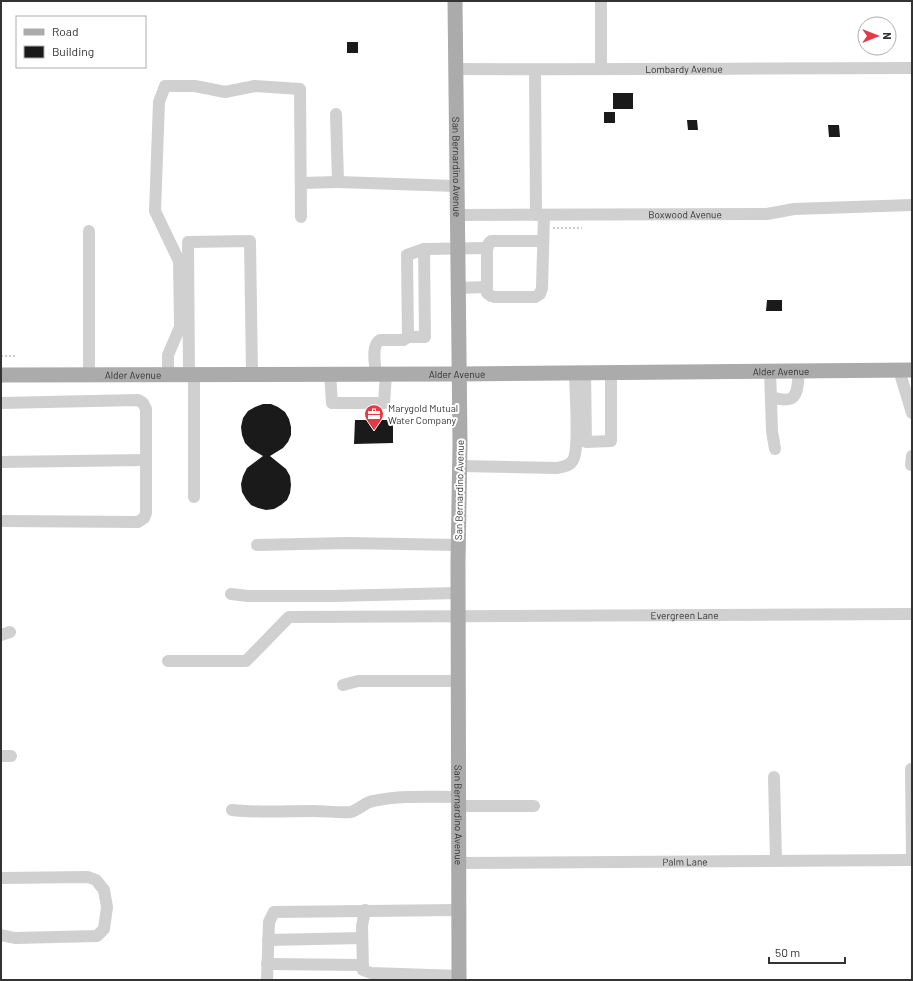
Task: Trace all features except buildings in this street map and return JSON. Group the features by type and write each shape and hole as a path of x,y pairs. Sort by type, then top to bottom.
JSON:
{"main road":[{"name":"San Bernardino Avenue","path":"455,1 460,466 458,545 459,978"},
{"name":"Alder Avenue","path":"1,375 459,374 906,370"}],"street":[{"path":"600,1 601,69"},
{"name":"Lombardy Avenue","path":"456,69 912,68"},
{"path":"535,70 540,215 543,241 542,288 538,296 492,296 487,293 487,248 489,243 492,241 543,241"},
{"path":"168,374 168,355 180,327 178,261 155,211 159,102 165,86 195,86 225,92 255,86 300,89 301,217"},
{"path":"336,114 338,182"},
{"path":"301,182 456,186"},
{"name":"Boxwood Avenue","path":"457,215 767,214 794,209 912,205"},
{"path":"89,230 89,374"},
{"path":"194,496 188,242 250,241 252,374"},
{"path":"408,337 407,255 424,249 487,248"},
{"path":"330,374 332,403 384,403 381,374 375,348 378,341 403,340 408,337 425,337 424,249"},
{"path":"458,288 487,287"},
{"path":"906,370 912,413"},
{"path":"770,371 772,431 775,449"},
{"path":"771,397 785,400 793,398 796,395 799,371"},
{"path":"580,373 585,407 586,442 611,441 611,372"},
{"path":"460,466 557,468 568,466 573,461 576,448 580,373"},
{"path":"1,403 138,400 143,403 146,409 146,513 144,518 138,522 1,521"},
{"path":"1,462 146,460"},
{"path":"257,545 347,543 458,545"},
{"path":"230,594 248,596 332,596 458,594"},
{"name":"Evergreen Lane","path":"168,661 246,661 289,617 912,614"},
{"path":"344,685 358,681 458,681"},
{"path":"911,769 912,860"},
{"path":"774,777 776,861"},
{"path":"232,810 250,812 352,812 370,801 387,798 419,796 458,802 534,806"},
{"name":"Palm Lane","path":"458,863 912,860"},
{"path":"1,878 88,878 96,880 104,890 107,907 104,929 97,936 15,938 1,935"},
{"path":"365,910 362,926 362,938 367,969"},
{"path":"266,980 269,922 274,912 458,910"},
{"path":"268,940 362,938"},
{"path":"267,964 367,969 459,978"}],"path":[{"path":"547,228 582,228"},
{"path":"1,356 16,356"}],"place":[{"name":"Marygold Mutual Water Company","path":"374,431"}]}
